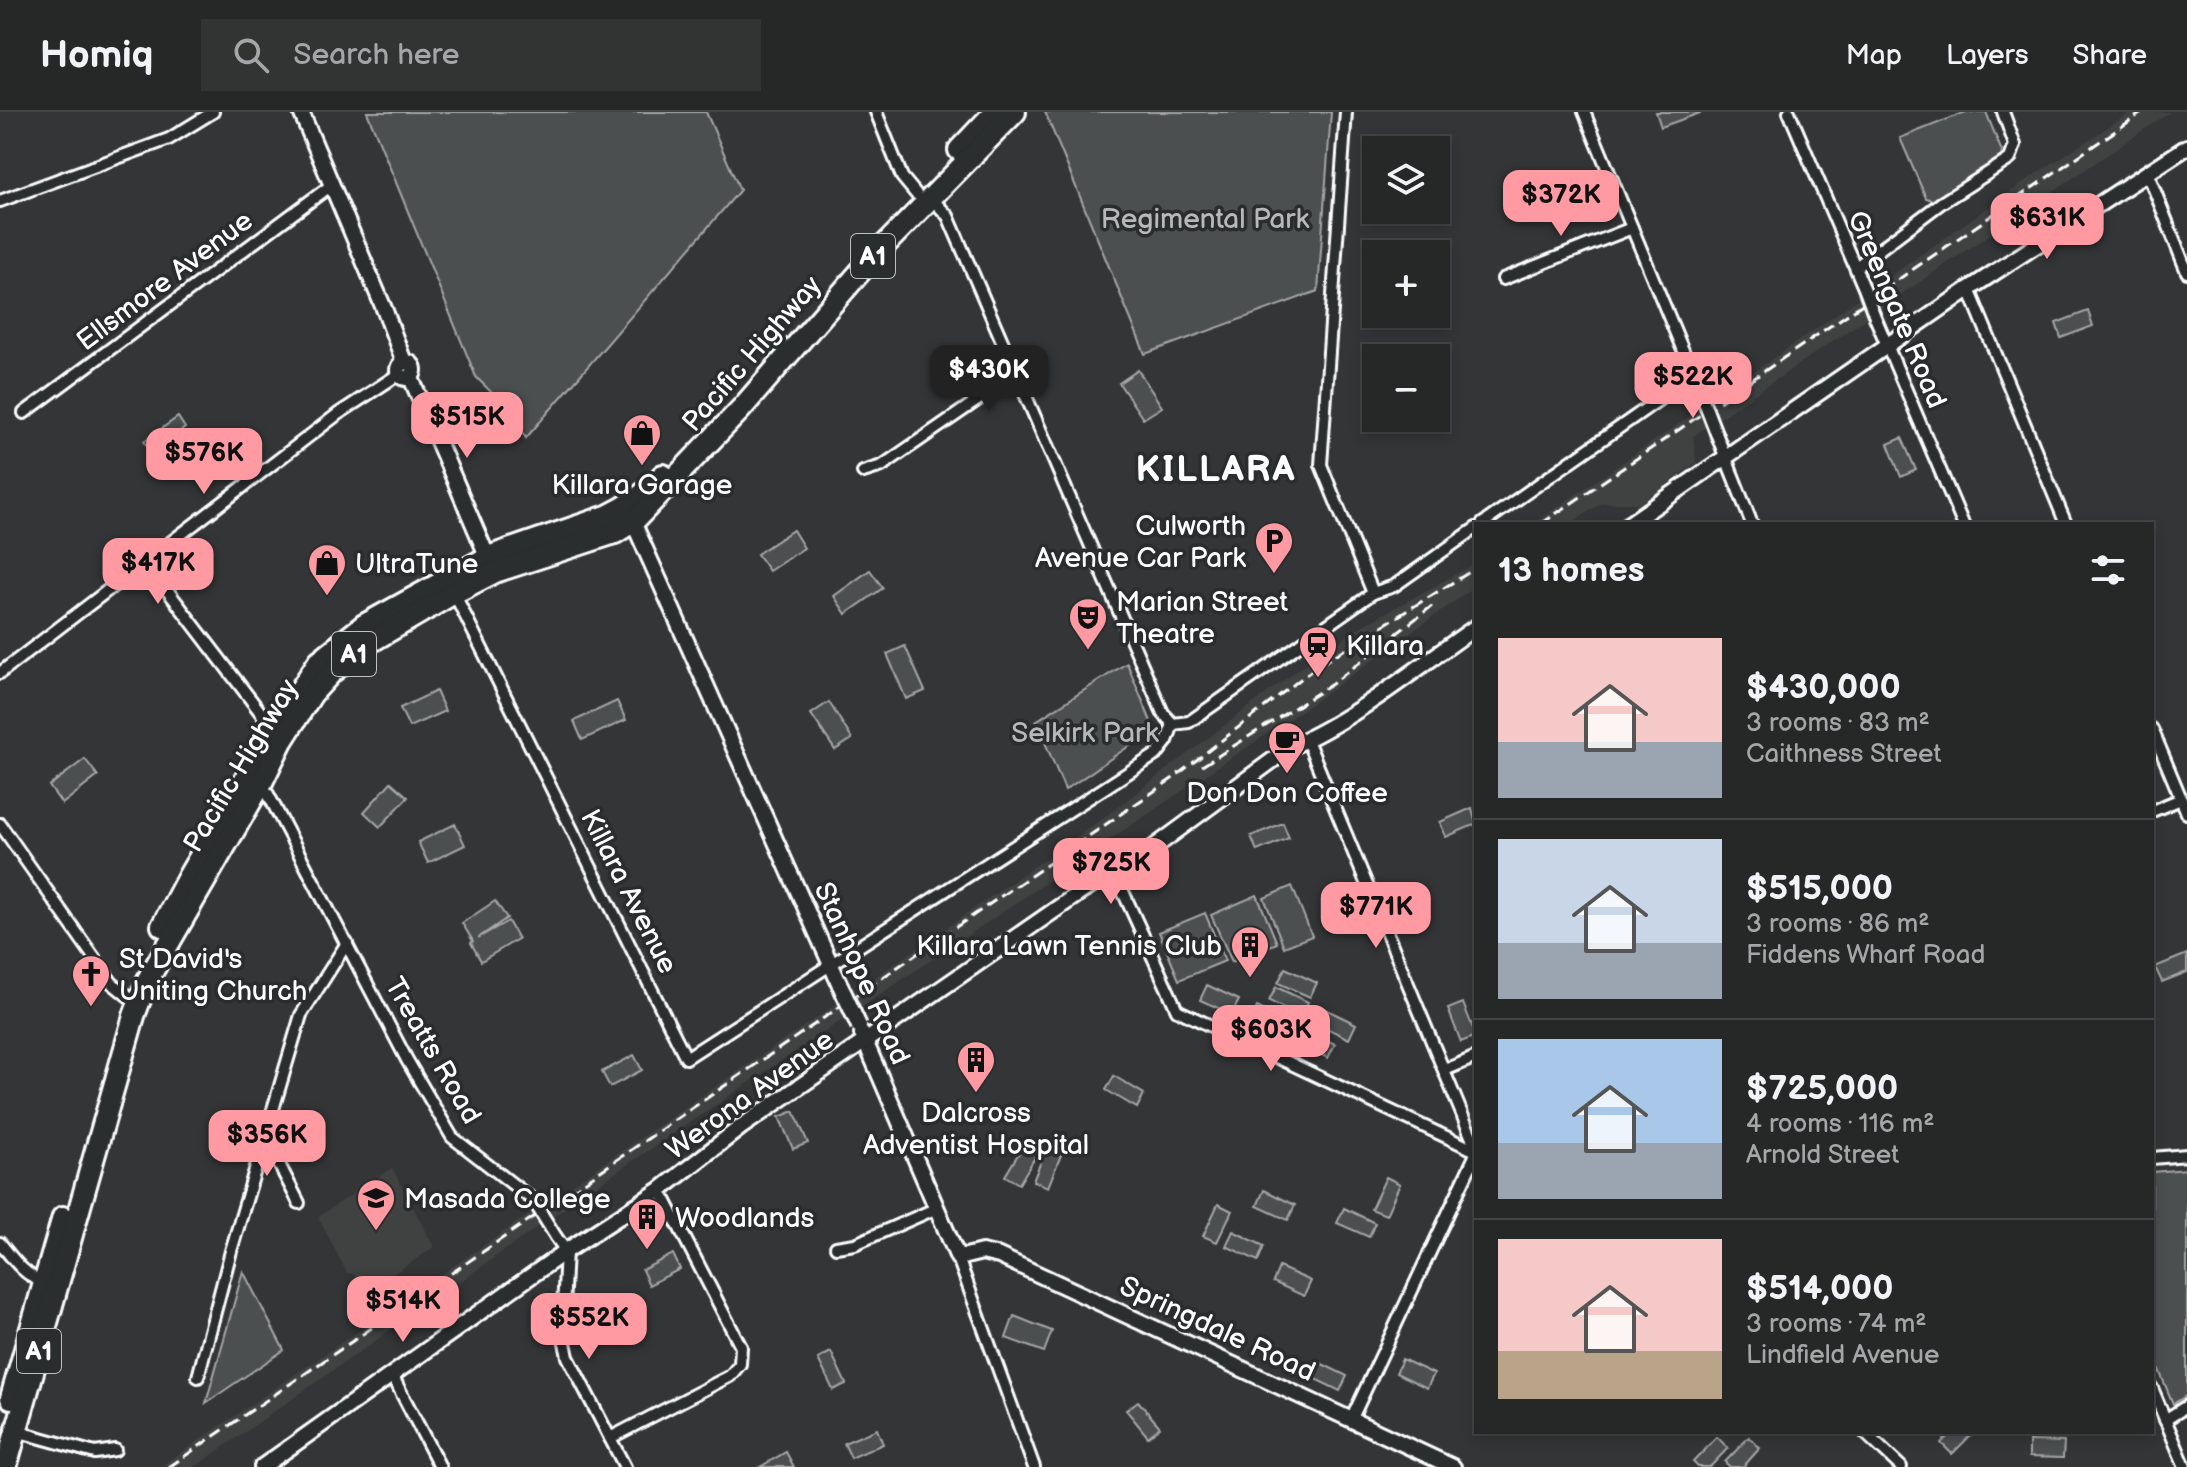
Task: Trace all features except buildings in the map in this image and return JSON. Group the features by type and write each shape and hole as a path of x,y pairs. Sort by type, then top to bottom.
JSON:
{"highway":[{"name":"Pacific Highway","path":"50,1285 147,981 254,780 274,730 301,684 319,661 364,625 491,565 615,533 630,514 741,409 995,112"},
{"name":"Pacific Highway","path":"924,196 1015,112"},
{"name":"Pacific Highway","path":"6,1467 8,1435 128,996 188,877 312,694 332,672 372,641 454,593 491,565"}],"street":[{"path":"0,201 169,139 213,112"},
{"path":"301,112 333,184 405,371 491,565"},
{"path":"876,112 902,177 948,216 1163,713 1173,724"},
{"path":"1346,112 1321,465 1373,593"},
{"path":"1584,112 1694,375 1751,522"},
{"name":"Greengate Road","path":"1789,112 1962,522"},
{"path":"1856,267 1934,208 2010,159 2015,145 2003,112"},
{"path":"1632,522 1969,289 2187,147"},
{"path":"2148,174 2187,272"},
{"name":"Ellsmore Avenue","path":"24,413 333,184"},
{"path":"1503,279 1632,228"},
{"path":"1969,289 2065,522"},
{"path":"0,673 338,414 405,371"},
{"path":"863,472 882,466 1017,373"},
{"path":"1485,522 1694,375"},
{"name":"Stanhope Road","path":"630,514 937,1208 1034,1467"},
{"path":"1173,724 1189,722 1197,717 1373,593 1394,586 1474,529"},
{"path":"145,561 274,730"},
{"name":"Killara Avenue","path":"454,593 686,1058 831,966"},
{"name":"Werona Avenue","path":"262,1467 566,1251 660,1190 741,1127 1094,883 1115,874 1292,746 1359,708 1474,628"},
{"path":"831,966 1157,754 1167,741 1173,724"},
{"path":"2154,734 2187,813"},
{"path":"1307,740 1474,1146"},
{"name":"Treatts Road","path":"254,780 452,1137 533,1200 566,1251"},
{"path":"2154,810 2181,799"},
{"path":"0,824 112,983 128,996"},
{"path":"1115,874 1177,1010 1474,1150"},
{"path":"198,1377 231,1251 301,1015 347,943"},
{"path":"1445,1070 1474,1058"},
{"path":"265,1137 299,1203"},
{"path":"1352,1418 1474,1155"},
{"path":"2154,1158 2187,1155"},
{"path":"610,1438 730,1376 740,1364 741,1347 660,1190"},
{"path":"836,1247 855,1244 937,1208"},
{"path":"0,1243 20,1269 50,1285"},
{"path":"566,1251 562,1328 568,1357 625,1467"},
{"name":"Springdale Road","path":"958,1258 982,1252 994,1253 1453,1467"},
{"path":"392,1375 440,1467"},
{"path":"2154,1393 2185,1467"},
{"path":"2165,1420 2187,1406"},
{"path":"1866,1434 1901,1467"},
{"path":"8,1435 95,1453 115,1450"}],"shaded area":[{"path":"2131,112 2170,112 1693,436 1696,463 1641,503 1602,503 1573,522 1536,522 1727,391 2030,178"},
{"path":"1474,564 1474,587 1320,698 618,1171 195,1467 160,1467 1102,819 1296,671 1362,626"},
{"name":"Masada College","path":"392,1168 434,1247 364,1294 354,1274 347,1273 318,1217"}],"green space":[{"path":"367,112 706,112 740,190 526,438 502,403 476,377"},
{"name":"Regimental Park","path":"1045,112 1331,112 1318,291 1145,354"},
{"path":"1656,112 1700,112 1700,113 1661,127"},
{"path":"1966,112 1986,112 2001,156 1935,201 1926,198 1900,138"},
{"path":"2088,311 2093,326 2061,338 2056,323"},
{"path":"1138,370 1162,407 1143,419 1119,383"},
{"path":"178,417 185,428 151,452 144,441"},
{"path":"1902,438 1916,470 1901,477 1888,444"},
{"path":"793,530 804,548 769,571 757,554"},
{"path":"870,570 883,588 846,614 834,596"},
{"path":"905,646 925,691 906,699 887,654"},
{"name":"Selkirk Park","path":"1127,663 1154,729 1065,790 1036,721"},
{"path":"436,691 445,711 409,727 400,708"},
{"path":"617,701 626,720 582,740 574,721"},
{"path":"829,702 852,739 835,750 811,714"},
{"path":"85,759 98,776 62,804 49,786"},
{"path":"391,782 408,797 380,827 364,812"},
{"path":"1472,808 1474,825 1446,837 1440,822"},
{"path":"1283,823 1289,838 1257,851 1251,836"},
{"path":"455,824 465,845 428,863 418,842"},
{"path":"1292,886 1312,936 1284,947 1264,898"},
{"path":"1257,895 1277,943 1232,962 1211,915"},
{"path":"495,901 507,918 478,938 508,921 518,939 481,961 462,923"},
{"path":"1205,913 1225,961 1179,980 1159,932"},
{"path":"2187,954 2187,972 2162,982 2155,967"},
{"path":"1285,968 1317,983 1310,997 1278,983"},
{"path":"1207,985 1239,1000 1232,1014 1200,1000"},
{"path":"1276,987 1308,1002 1301,1016 1269,1001"},
{"path":"1463,1003 1474,1037 1461,1042 1448,1009"},
{"path":"1257,1007 1288,1022 1282,1036 1250,1022"},
{"path":"1325,1009 1356,1024 1349,1039 1318,1024"},
{"path":"1304,1029 1335,1044 1328,1058 1297,1044"},
{"path":"634,1055 642,1070 610,1087 602,1072"},
{"path":"1114,1076 1144,1094 1137,1108 1106,1090"},
{"path":"794,1111 808,1143 793,1149 779,1117"},
{"path":"1023,1146 1037,1154 1019,1184 1005,1176"},
{"path":"1046,1149 1061,1155 1048,1187 1033,1181"},
{"path":"2187,1169 2187,1395 2173,1404 2154,1358 2154,1172"},
{"path":"1386,1177 1400,1184 1386,1215 1371,1209"},
{"path":"1264,1190 1295,1205 1288,1220 1257,1206"},
{"path":"1218,1204 1232,1211 1217,1242 1203,1236"},
{"path":"1344,1208 1375,1223 1369,1237 1337,1223"},
{"path":"1233,1231 1264,1246 1258,1261 1226,1246"},
{"path":"673,1254 680,1269 649,1285 642,1270"},
{"path":"1279,1267 1311,1281 1304,1296 1273,1282"},
{"path":"243,1271 284,1350 206,1403"},
{"path":"1014,1316 1052,1331 1044,1352 1006,1338"},
{"path":"831,1352 846,1384 833,1390 818,1359"},
{"path":"1402,1359 1434,1374 1427,1388 1396,1373"},
{"path":"1316,1361 1347,1376 1340,1391 1309,1376"},
{"path":"1138,1401 1160,1427 1148,1437 1126,1410"},
{"path":"877,1429 883,1444 851,1458 844,1443"},
{"path":"1950,1434 1972,1434 1952,1454 1941,1443"},
{"path":"1717,1437 1728,1448 1710,1467 1698,1467 1693,1462"},
{"path":"1749,1437 1760,1448 1743,1467 1730,1467 1725,1462"},
{"path":"2029,1441 2064,1442 2063,1458 2029,1457"},
{"path":"786,1452 794,1467 760,1467"}],"railway":[{"path":"1544,522 2143,112"},
{"path":"169,1467 1172,779 1316,667 1474,569"},
{"path":"1202,766 1332,684 1432,606"}],"place":[{"name":"Killara Garage","path":"642,467"},
{"name":"Culworth Avenue Car Park","path":"1274,575"},
{"name":"UltraTune","path":"327,597"},
{"name":"Marian Street Theatre","path":"1088,651"},
{"name":"Killara","path":"1318,679"},
{"name":"Don Don Coffee","path":"1287,775"},
{"name":"Killara Lawn Tennis Club","path":"1250,979"},
{"name":"St David's Uniting Church","path":"91,1008"},
{"name":"Dalcross Adventist Hospital","path":"976,1094"},
{"name":"Masada College","path":"376,1232"},
{"name":"Woodlands","path":"647,1251"}],"district":[{"name":"KILLARA","path":"1216,468"}]}
